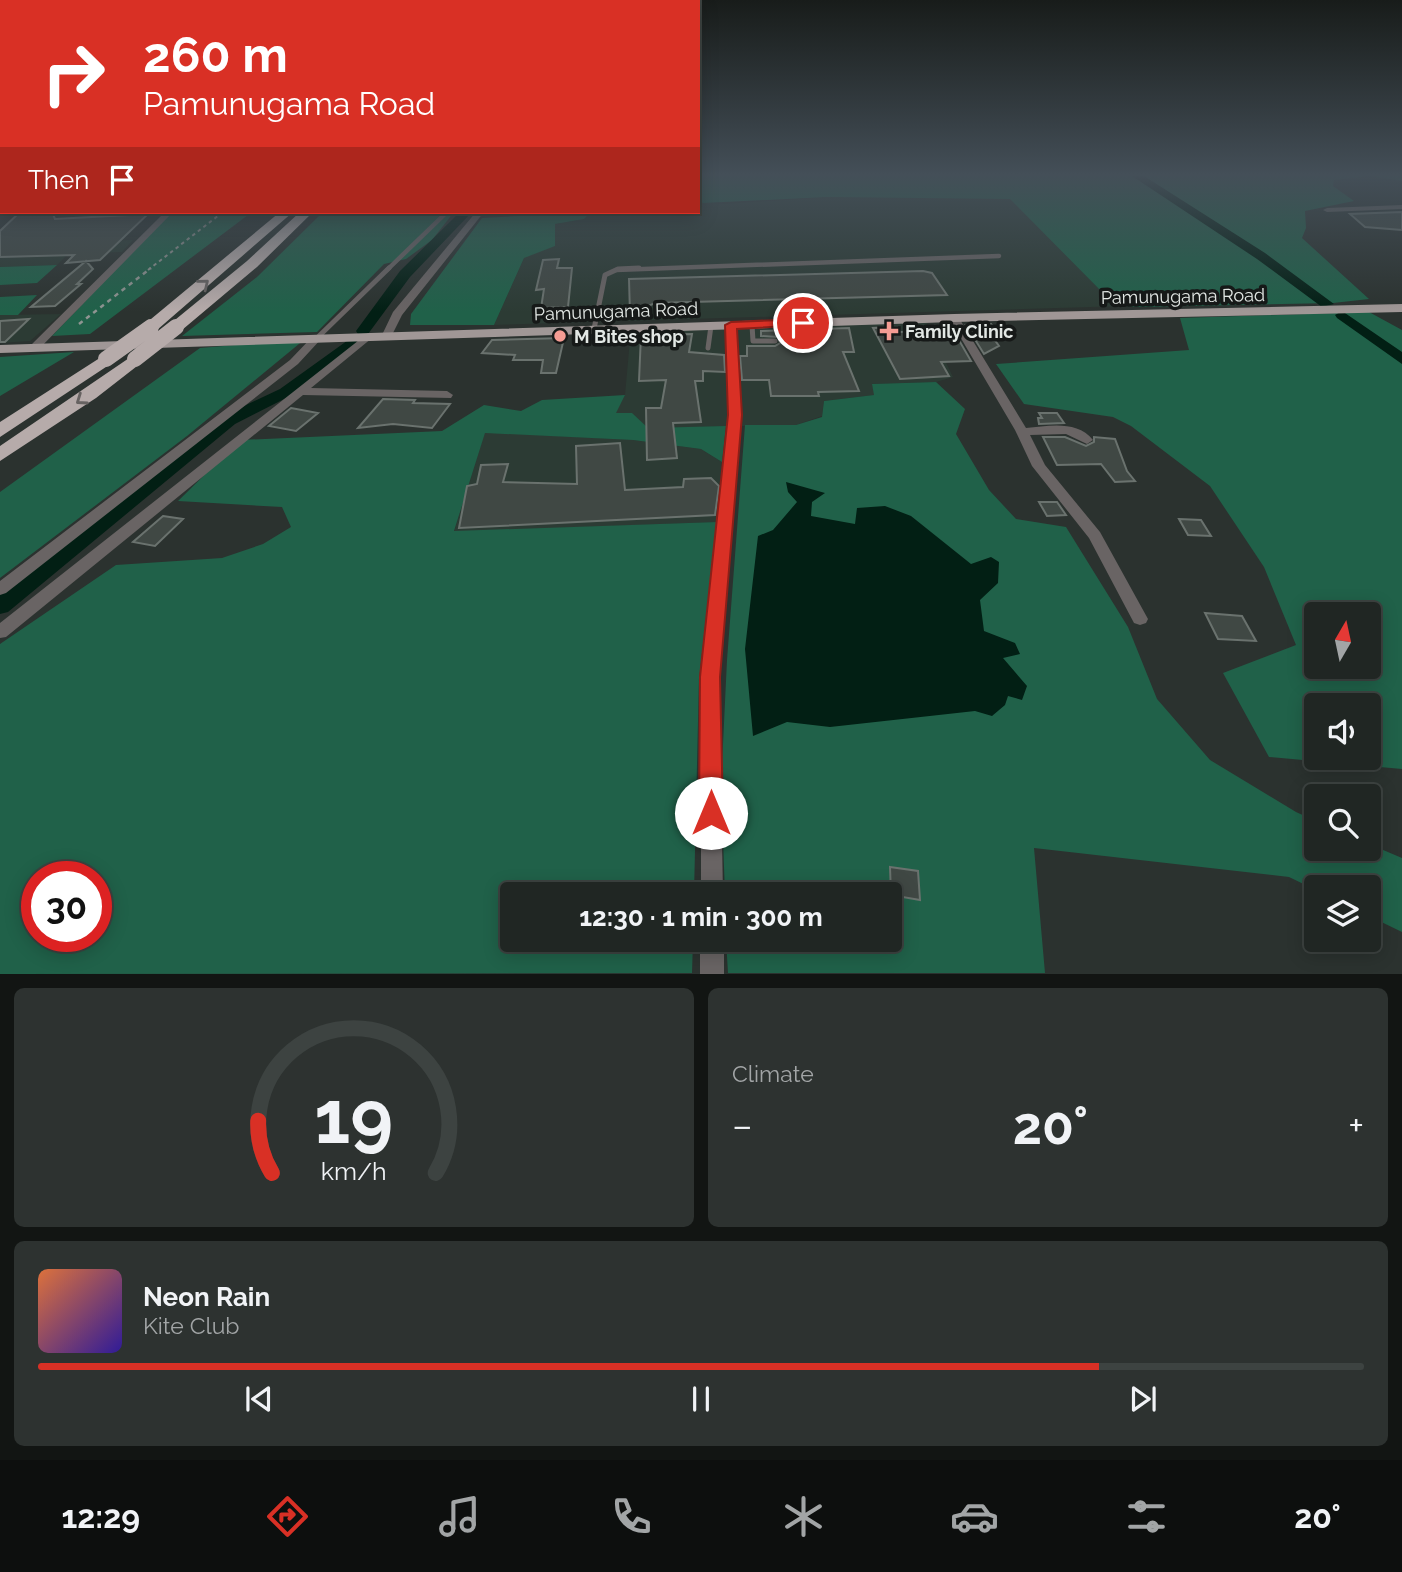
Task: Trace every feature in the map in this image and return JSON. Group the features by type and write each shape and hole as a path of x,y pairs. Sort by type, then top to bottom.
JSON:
{"highway":[{"path":"0,431 151,327 276,221"},
{"path":"0,454 90,394 176,327 252,264 297,221"}],"main road":[{"name":"Pamunugama Road","path":"0,349 954,318 1402,308"}],"street":[{"path":"35,347 160,221"},
{"path":"387,335 397,314 472,221"},
{"path":"954,318 1023,432 1039,466 1095,536 1140,619"},
{"path":"712,882 710,677 735,415 731,325"},
{"path":"0,632 368,336"},
{"path":"0,589 294,362 317,338"},
{"path":"299,391 447,394"},
{"path":"1023,432 1072,431 1087,439"},
{"path":"712,952 712,974"}],"lane":[{"path":"317,338 437,221"},
{"path":"594,329 605,275 618,269 999,256"},
{"path":"752,324 753,341 775,341"},
{"path":"708,348 711,326"}],"path":[{"path":"79,324 211,221"}],"shaded area":[{"path":"570,221 1033,221 1114,303 1125,306 494,325 524,258 555,224"},
{"path":"133,240 122,252 68,254 57,265 0,267 0,245"},
{"path":"61,314 30,341 0,343 0,315"},
{"path":"926,322 953,377 936,382 872,384 875,395 824,401 822,416 796,425 648,428 615,413 625,395 631,328"},
{"path":"485,432 633,440 701,449 722,462 717,522 454,532"},
{"path":"786,482 825,493 812,502 811,516 855,524 857,508 885,506 911,516 971,564 991,557 999,562 998,583 980,600 984,631 1015,643 1020,654 1003,658 1027,686 1022,700 1008,696 1005,705 992,716 975,711 830,727 787,722 753,736 745,649 758,536 773,530 797,502 788,492"}],"green space":[{"path":"162,221 239,221 90,334 52,336"},
{"path":"313,221 447,221 432,240 406,259 384,264 317,332 182,336 257,277"},
{"path":"479,221 570,221 555,224 555,246 524,258 494,325 410,325 411,314"},
{"path":"1032,221 1306,221 1302,238 1369,299 1333,303 1140,307 1125,306 1110,300"},
{"path":"57,265 37,283 0,285 0,267"},
{"path":"37,295 18,315 0,315 0,297"},
{"path":"1369,312 1402,330 1402,769 1381,767 1381,693 1304,693 1304,760 1269,757 1223,673 1296,645 1264,567 1210,486 1131,426 1113,417 1024,404 996,364 1189,350 1180,318"},
{"path":"305,339 187,436 0,578 0,492 200,348"},
{"path":"74,352 0,396 0,357"},
{"path":"936,382 965,409 956,434 989,490 1016,519 1066,527 1128,627 1157,699 1210,760 1304,816 1304,861 1381,861 1381,849 1402,858 1402,932 1381,922 1381,875 1304,875 1304,884 1289,877 1034,848 1045,973 728,973 727,952 902,952 902,882 725,882 721,786 727,660 745,425 796,425 822,417 824,401 874,395 872,384"},
{"path":"625,395 616,413 632,413 648,428 726,426 722,462 701,449 633,440 485,433 454,531 717,522 699,679 694,882 500,882 500,952 693,952 692,973 0,974 0,644 116,565 222,558 263,544 291,527 282,507 178,501 240,440 442,431 484,405 521,411 542,400"}],"building":[{"path":"10,221 140,221 100,260 66,263 74,255 0,257 0,231"},
{"path":"1359,221 1402,221 1402,230 1365,227"},
{"path":"559,259 557,268 572,268 568,307 541,308 544,289 536,290 543,260"},
{"path":"86,261 93,269 77,284 81,284 55,306 31,307"},
{"path":"923,271 932,273 947,295 655,303 630,314 629,279"},
{"path":"29,319 5,342 0,342 0,321"},
{"path":"991,324 1002,339 994,339 999,346 984,354 966,325"},
{"path":"897,327 900,332 924,331 927,337 956,335 971,361 941,362 949,376 900,379 873,328"},
{"path":"849,328 854,352 843,352 859,391 818,392 819,396 771,396 769,380 742,380 740,356 747,356 747,346 775,346 780,343 778,337 761,336 761,331"},
{"path":"692,334 689,352 724,355 725,372 703,371 703,381 695,381 701,422 673,423 677,458 647,460 646,408 661,408 666,380 639,381 641,335"},
{"path":"564,338 556,373 541,373 543,360 513,360 515,355 482,353 492,340"},
{"path":"383,399 450,404 432,428 393,424 358,428"},
{"path":"291,408 318,413 296,431 269,426"},
{"path":"1039,413 1057,413 1064,423 1039,424 1038,418 1042,418"},
{"path":"1043,437 1065,437 1086,446 1094,442 1094,437 1115,439 1127,471 1135,481 1115,482 1101,464 1057,465"},
{"path":"620,443 625,490 683,487 684,479 711,478 719,486 715,515 459,528 467,486 477,484 481,465 508,464 503,482 577,484 576,446"},
{"path":"1039,502 1057,502 1066,515 1047,516"},
{"path":"163,516 183,519 155,546 133,542"},
{"path":"1179,519 1201,520 1211,536 1188,535"},
{"path":"1205,613 1242,616 1256,641 1218,639"},
{"path":"890,867 918,871 920,900 902,897 902,882 891,882"}],"waterway":[{"path":"363,331 405,274 458,221"},
{"path":"1207,221 1327,304"},
{"path":"1342,315 1402,359"},
{"path":"0,606 229,420 286,392 337,357 351,343"}],"place":[{"name":"Family Clinic","path":"889,331"},
{"name":"M Bites shop","path":"560,336"}],"route":[{"path":"711,813 710,677 735,415 731,325 803,323"}]}
